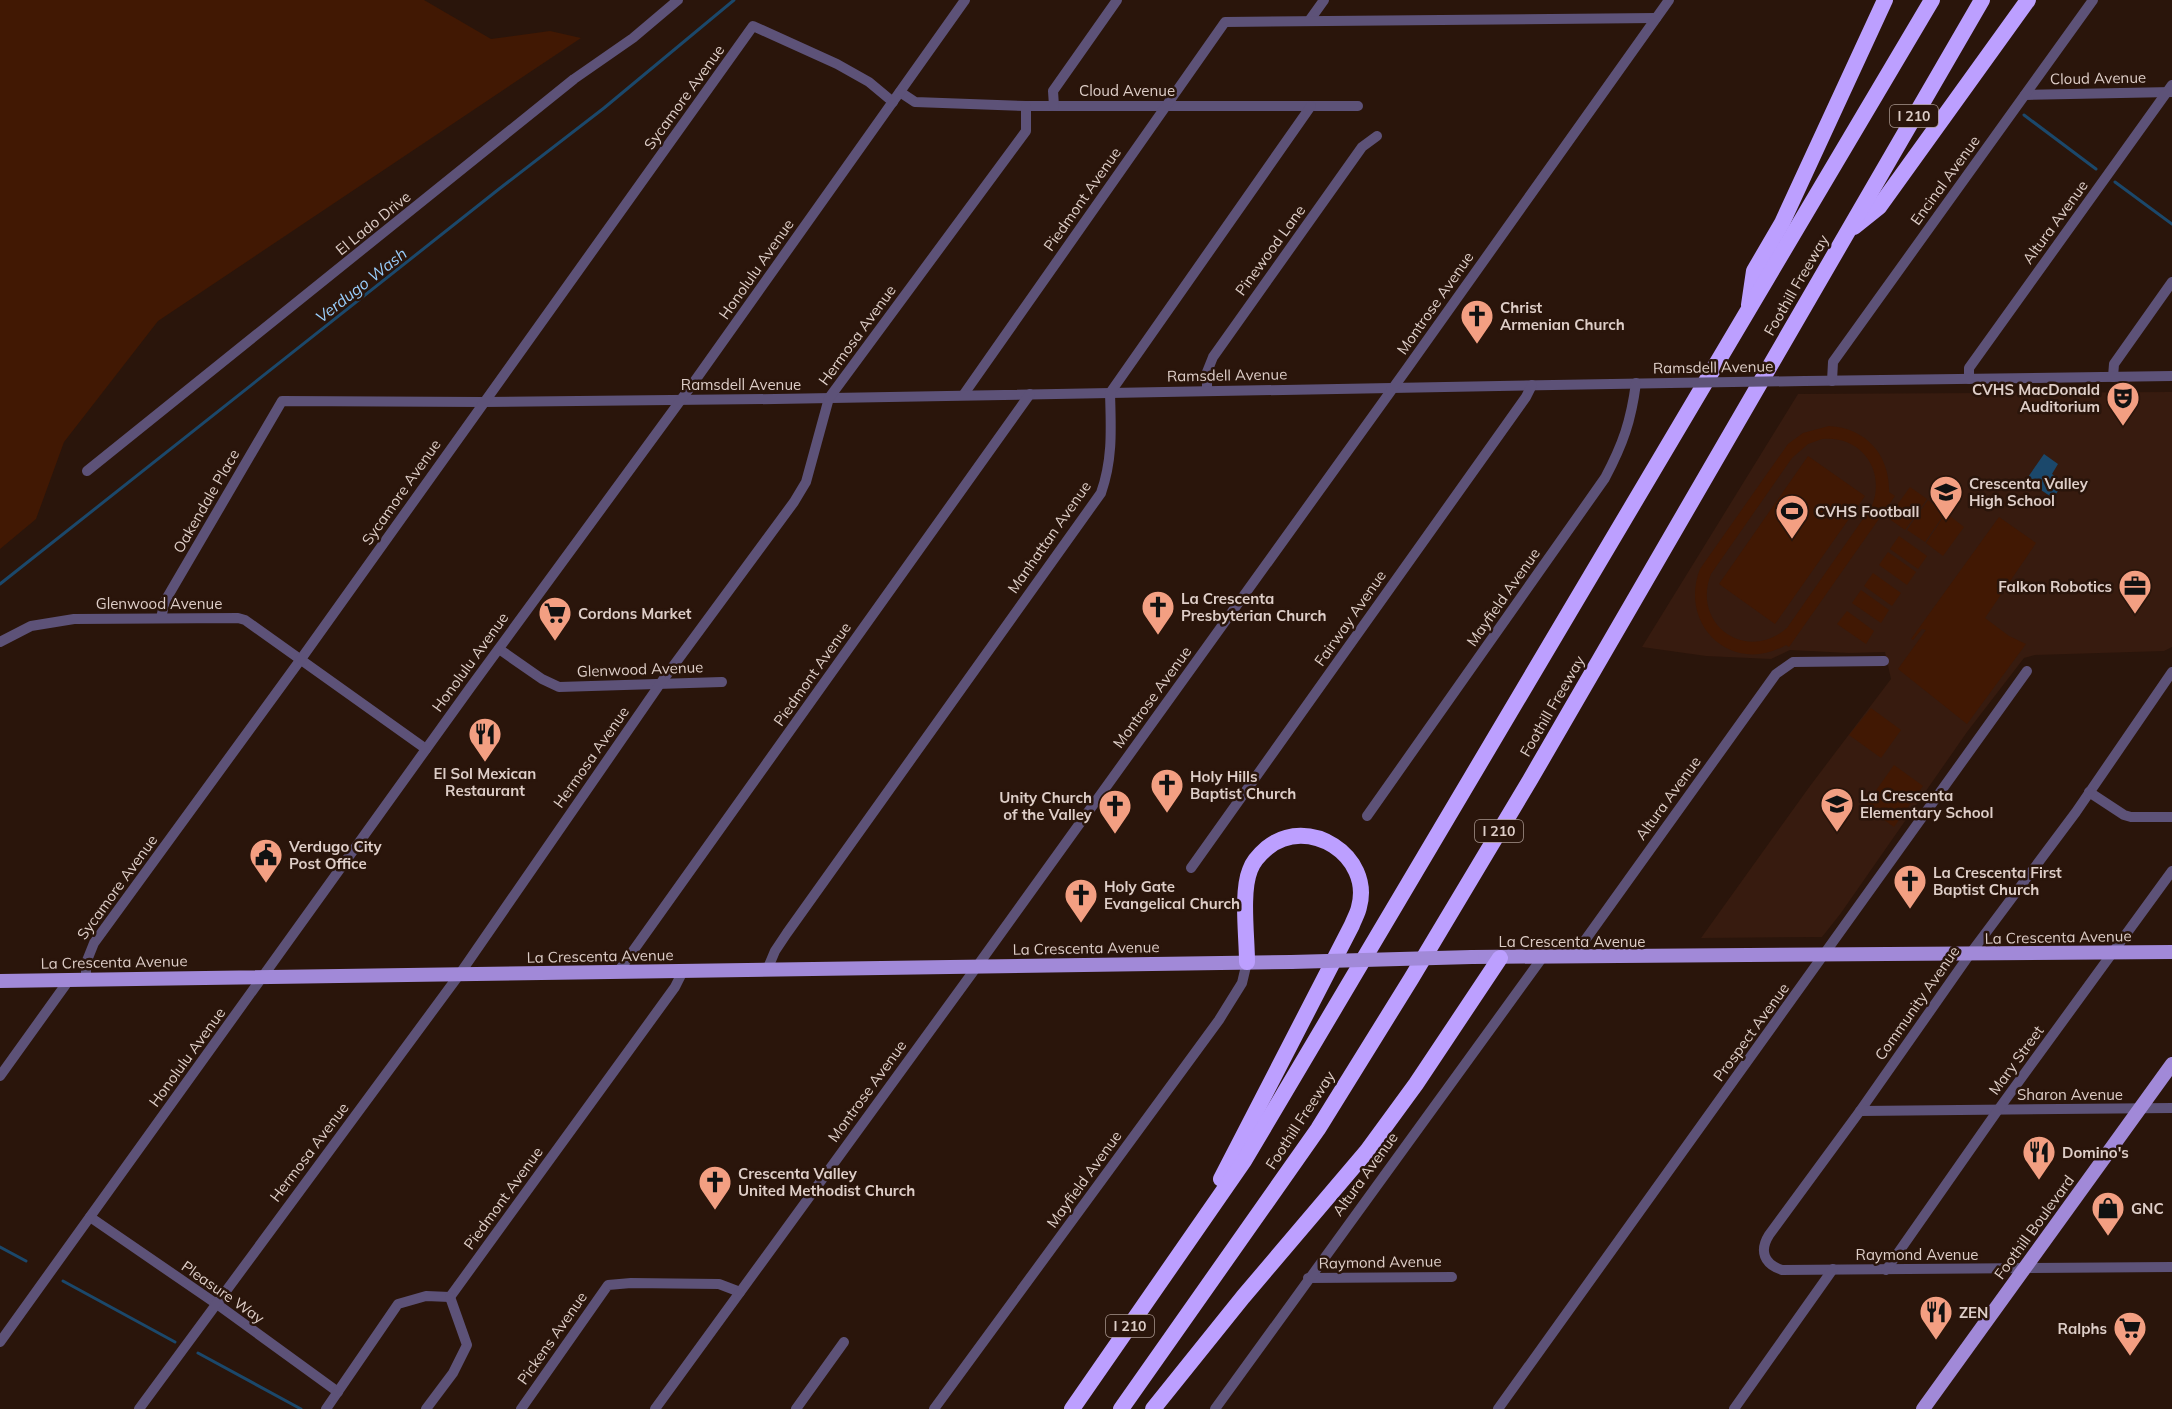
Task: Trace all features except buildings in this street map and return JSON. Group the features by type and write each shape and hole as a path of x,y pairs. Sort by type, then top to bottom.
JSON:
{"highway":[{"path":"1747,316 1754,272 1782,223 1885,0"},
{"name":"Foothill Freeway","path":"1072,1409 1244,1161 1747,316 1932,0"},
{"name":"Foothill Freeway","path":"1121,1409 1318,1129 1404,989 1530,780 1982,0"},
{"path":"1847,233 1879,207 2028,0"},
{"path":"1188,1244 1347,935 1359,906 1361,890 1357,875 1352,862 1341,849 1315,836 1300,835 1272,844 1260,854 1250,868 1246,885 1247,962"},
{"path":"1153,1409 1243,1297 1367,1151 1416,1084 1500,958"}],"main road":[{"name":"La Crescenta Avenue","path":"0,981 978,965 1088,966 1472,957 2172,952"},
{"name":"Foothill Boulevard","path":"1923,1409 2172,1064"}],"street":[{"name":"El Lado Drive","path":"87,471 574,79 633,38 678,0"},
{"name":"Honolulu Avenue","path":"0,1342 426,749 682,399 965,0"},
{"path":"1054,106 1053,91 1117,0"},
{"path":"1309,21 1324,0"},
{"name":"Montrose Avenue","path":"655,1409 978,965 1669,0"},
{"name":"Encinal Avenue","path":"1832,381 1833,362 2093,0"},
{"path":"1309,21 1656,18"},
{"name":"Piedmont Avenue","path":"964,394 1225,22 1309,21"},
{"name":"Sycamore Avenue","path":"86,979 86,963 94,944 301,659 753,26 845,68 869,82 893,102"},
{"name":"Cloud Avenue","path":"2025,95 2170,90"},
{"name":"Altura Avenue","path":"1969,379 1969,368 2170,90"},
{"name":"Cloud Avenue","path":"900,92 915,102 1026,106 1358,106"},
{"name":"Hermosa Avenue","path":"139,1409 459,975 660,684 802,489 829,398 1026,131 1026,106"},
{"path":"1110,393 1311,106"},
{"name":"Pinewood Lane","path":"1207,391 1207,372 1213,357 1362,147 1377,136"},
{"path":"2114,377 2114,364 2172,282"},
{"name":"Ramsdell Avenue","path":"282,401 483,402 829,398 1394,386 2172,376"},
{"name":"Mayfield Avenue","path":"1367,816 1605,478 1621,448 1629,426 1636,383"},
{"name":"Fairway Avenue","path":"1191,868 1526,398 1532,385"},
{"name":"Manhattan Avenue","path":"767,970 775,951 787,933 1101,493 1108,472 1111,449 1110,393"},
{"name":"Piedmont Avenue","path":"618,972 1030,394"},
{"name":"Oakendale Place","path":"161,618 165,601 282,401"},
{"name":"Glenwood Avenue","path":"0,642 31,626 74,619 238,618 245,620 301,659 426,749"},
{"name":"Glenwood Avenue","path":"499,649 542,679 559,687 722,682"},
{"name":"Altura Avenue","path":"1573,957 1776,674 1793,662 1884,661"},
{"name":"Prospect Avenue","path":"1498,1409 2027,671"},
{"name":"Community Avenue","path":"1769,1235 1860,1111 1970,954 2090,792 2172,672"},
{"path":"2090,792 2124,815 2172,817"},
{"name":"Mary Street","path":"1886,1270 1998,1110 2172,871"},
{"name":"Altura Avenue","path":"1215,1409 1542,958"},
{"name":"Mayfield Avenue","path":"934,1409 1219,1020 1242,983 1247,962"},
{"name":"Piedmont Avenue","path":"450,1297 675,987 683,970"},
{"path":"0,1076 69,980"},
{"name":"Sharon Avenue","path":"1860,1111 2172,1108"},
{"name":"Pleasure Way","path":"90,1217 338,1392"},
{"name":"Raymond Avenue","path":"1769,1235 1763,1247 1763,1255 1768,1263 1782,1270 2024,1269 2170,1264"},
{"path":"1734,1409 1833,1269"},
{"name":"Raymond Avenue","path":"1308,1278 1452,1277"},
{"name":"Pickens Avenue","path":"521,1409 608,1285 719,1284 740,1292"},
{"path":"326,1409 398,1304 426,1296 450,1297 467,1345 453,1373 426,1409"},
{"path":"796,1409 844,1342"}],"shaded area":[{"path":"0,0 424,0 491,39 550,31 581,38 158,321 64,442 36,519 0,549"},
{"name":"Crescenta Valley High School","path":"2172,392 2172,647 2164,651 2035,655 2024,658 1967,732 1822,937 1701,938 1810,786 1891,679 1885,652 1790,650 1771,659 1706,656 1642,647 1798,394"},
{"path":"1829,426 1854,432 1865,438 1880,455 1885,466 1889,492 1895,496 1789,647 1786,645 1766,653 1747,654 1729,649 1714,640 1703,626 1697,609 1695,590 1700,569 1788,444 1803,433","holes":["1822,439 1836,439 1859,449 1873,468 1876,480 1872,506 1787,628 1771,638 1755,642 1740,640 1726,633 1715,623 1709,609 1707,592 1711,574 1792,458 1808,444"]},
{"name":"CVHS Football","path":"1808,456 1865,496 1775,624 1719,584"},
{"path":"1910,487 1927,499 1905,530 1888,518"},
{"path":"1928,500 1945,513 1925,542 1907,530"},
{"path":"1946,513 1964,527 1943,556 1926,543"},
{"path":"1999,517 2036,543 1985,618 2009,636 2026,644 1967,724 1898,669 1926,630 1922,629 1913,640 1911,639"},
{"path":"1899,536 1927,556 1918,569 1890,549"},
{"path":"1888,552 1916,572 1907,585 1879,565"},
{"path":"1873,573 1901,593 1892,606 1864,586"},
{"path":"1861,590 1889,610 1881,623 1852,603"},
{"path":"1847,611 1874,631 1866,644 1837,624"},
{"path":"1871,708 1901,730 1881,758 1849,735"},
{"path":"1894,765 1923,786 1894,827 1865,806"}],"water":[{"path":"2044,454 2058,464 2052,474 2064,483 2053,498 2026,480"}],"waterway":[{"name":"Verdugo Wash","path":"0,584 604,108 734,0"},
{"path":"2024,115 2096,169"},
{"path":"2115,182 2172,224"},
{"path":"0,1247 26,1261"},
{"path":"63,1281 175,1342"},
{"path":"198,1353 301,1409"}],"place":[{"name":"Christ Armenian Church","path":"1477,345"},
{"name":"CVHS MacDonald Auditorium","path":"2123,427"},
{"name":"Crescenta Valley High School","path":"1946,521"},
{"name":"CVHS Football","path":"1792,540"},
{"name":"Falkon Robotics","path":"2135,615"},
{"name":"La Crescenta Presbyterian Church","path":"1158,636"},
{"name":"Cordons Market","path":"555,642"},
{"name":"El Sol Mexican Restaurant","path":"485,763"},
{"name":"Holy Hills Baptist Church","path":"1167,814"},
{"name":"La Crescenta Elementary School","path":"1837,833"},
{"name":"Unity Church of the Valley","path":"1115,835"},
{"name":"Verdugo City Post Office","path":"266,884"},
{"name":"La Crescenta First Baptist Church","path":"1910,910"},
{"name":"Holy Gate Evangelical Church","path":"1081,924"},
{"name":"Domino's","path":"2039,1181"},
{"name":"Crescenta Valley United Methodist Church","path":"715,1211"},
{"name":"GNC","path":"2108,1237"},
{"name":"ZEN","path":"1936,1341"},
{"name":"Ralphs","path":"2130,1357"}]}
